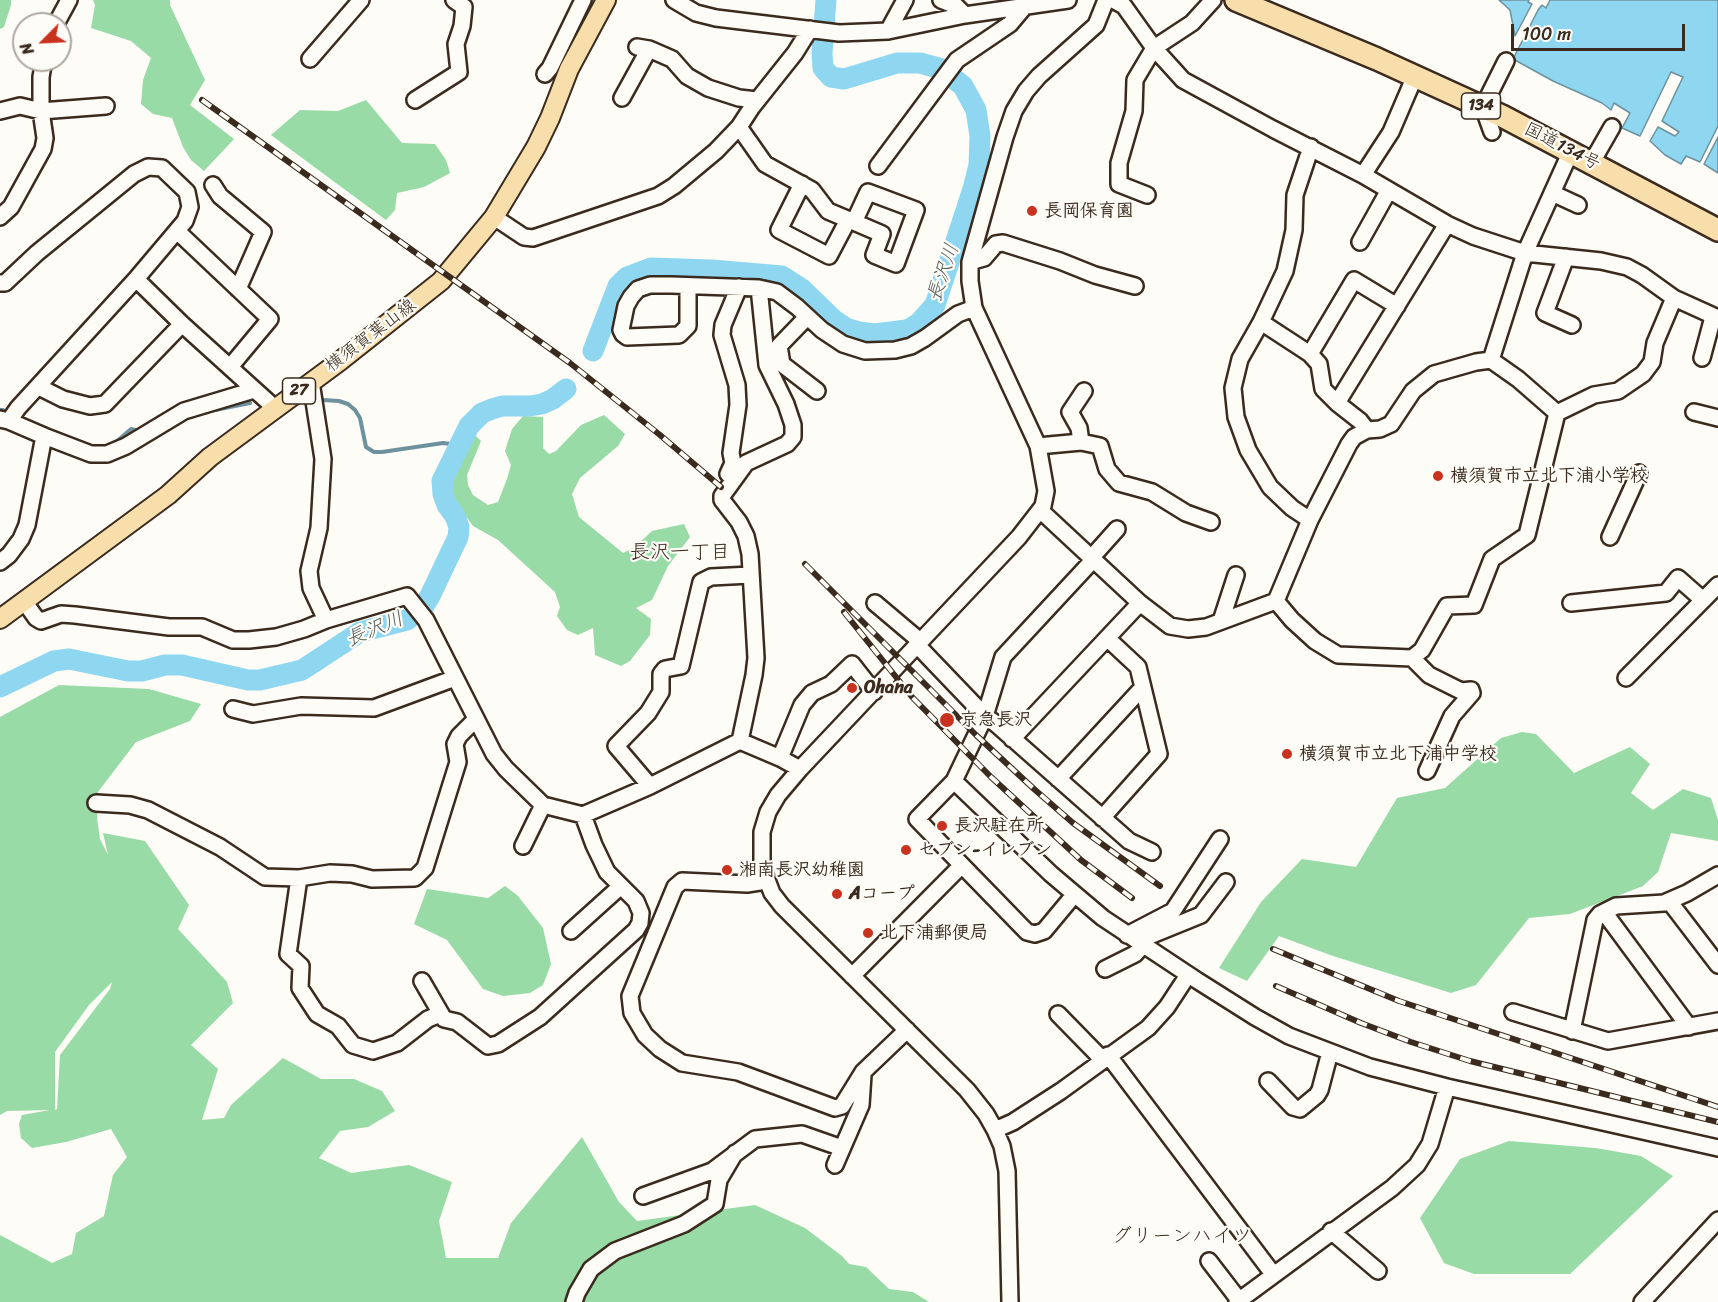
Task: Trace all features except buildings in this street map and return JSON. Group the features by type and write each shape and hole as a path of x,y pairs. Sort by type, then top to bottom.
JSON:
{"highway":[{"name":"国道134号","path":"1236,0 1483,107 1592,162 1718,230"}],"main road":[{"name":"横須賀葉山線","path":"3,611 24,601 168,495 210,457 378,332 441,281 494,217 536,147 569,69 614,0"}],"street":[{"path":"310,59 361,0"},
{"path":"544,74 550,68 583,0"},
{"path":"674,0 696,13 716,18 838,33 888,31 965,15 1068,0"},
{"path":"888,31 905,0"},
{"path":"941,0 957,6 965,15"},
{"path":"1010,1302 1007,1171 1002,1146 995,1130 986,1114 967,1090 782,906 766,881 761,853 762,832 768,812 778,795 800,768 1019,537 1044,506 1046,491 1038,446 974,308 970,262 1014,111 1026,91 1039,76 1096,25 1106,0"},
{"path":"1113,0 1124,6 1154,48 1184,80 1364,175 1447,224 1473,236 1525,253 1601,261 1627,267 1674,298 1716,318 1702,358"},
{"path":"1147,195 1119,184 1119,163 1134,111 1135,80 1154,48 1192,24 1213,0"},
{"path":"415,100 459,72 456,44 462,26 462,2"},
{"path":"878,166 957,60 1010,24 1026,5"},
{"path":"494,217 524,237 533,238 645,201 674,186 716,151 739,127 757,100 815,30"},
{"path":"622,98 643,48 672,59 687,76 708,88 739,98 757,100"},
{"path":"1492,132 1483,107 1506,60"},
{"path":"0,218 11,207 43,149 45,138 41,111 42,72"},
{"path":"1364,175 1391,132 1415,76"},
{"path":"0,111 20,106 41,111 106,106"},
{"path":"739,127 765,164 802,184 812,190 828,211 851,221 882,234 874,255 896,264 916,210 868,192 851,221 829,256 779,230 802,184"},
{"path":"1592,162 1612,127"},
{"path":"1310,520 1292,508 1270,487 1248,450 1236,417 1233,388 1240,359 1262,322 1285,270 1294,230 1295,195 1311,147"},
{"path":"1491,360 1525,253 1570,151"},
{"path":"0,284 5,283 37,253 134,174 148,167 162,168 187,192 190,207 185,221 39,387 5,420 91,454 107,454 126,446 184,411 254,390"},
{"path":"213,185 220,196 263,232 238,289"},
{"path":"1360,242 1389,190"},
{"path":"1552,193 1578,205"},
{"path":"1337,403 1447,224"},
{"path":"177,231 270,320 230,367"},
{"path":"970,262 984,258 996,244 1003,243 1095,275 1135,286"},
{"path":"1566,257 1545,313 1572,325"},
{"path":"136,279 276,409"},
{"path":"1310,354 1354,279 1397,306"},
{"path":"688,286 687,326 680,335 627,337 623,334 621,330 626,306 638,289 650,285 739,287 759,288 777,292 822,330 843,344 865,351 895,351 918,342 958,314 974,308"},
{"path":"735,481 729,474 733,463 731,453 738,405 737,385 722,335 723,325 739,287"},
{"path":"740,741 756,658 750,554 746,536 739,522 722,500 722,496 746,463 787,444 793,437 793,425 786,404 767,365 759,288"},
{"path":"1276,601 1292,620 1315,641 1338,655 1412,658 1422,650 1447,606 1474,605 1492,559 1527,535 1557,413 1593,395 1618,391 1643,374 1652,362 1655,343 1674,298"},
{"path":"807,317 779,346 782,364 817,391"},
{"path":"1262,322 1310,354 1319,364 1323,389 1360,421 1367,430"},
{"path":"39,387 63,399 90,406 105,404 182,324"},
{"path":"1040,510 1140,603 1170,626 1188,629 1206,627 1276,601 1310,520 1349,444 1354,437 1367,430 1380,429 1391,424 1413,391 1434,374 1491,360 1518,379 1557,413"},
{"path":"311,382 323,459 319,528 309,571 311,588 326,620"},
{"path":"1081,442 1079,428 1070,412 1084,391"},
{"path":"1694,412 1718,418"},
{"path":"0,562 9,555 21,539 27,525 44,436"},
{"path":"1038,446 1081,442 1100,446 1107,469 1119,483 1152,492 1186,513 1211,522"},
{"path":"1610,537 1639,474"},
{"path":"1074,895 1044,931 1035,934 1026,932 917,819 954,781 985,716 1003,657 1117,529"},
{"path":"650,786 616,746 648,713 657,699 661,692 661,674 665,669 681,666 701,582 711,577 750,575"},
{"path":"1221,621 1236,575"},
{"path":"1571,603 1666,593 1678,578 1704,600"},
{"path":"1626,678 1718,585"},
{"path":"24,601 36,618 41,621 61,614 169,627 202,627 233,640 276,637 407,596 426,620 494,754 543,805 582,815 650,786 740,741 800,768"},
{"path":"875,603 918,643 985,716 1129,841 1152,852"},
{"path":"1012,738 1140,603"},
{"path":"1102,818 1159,754 1138,667 1108,639"},
{"path":"1412,658 1429,675 1461,691 1471,690 1472,693 1452,716 1427,771"},
{"path":"780,758 802,705 812,693 831,684 852,664 874,692"},
{"path":"233,709 253,714 301,706 374,708 455,678"},
{"path":"1058,779 1143,687"},
{"path":"96,803 129,805 148,810 220,846 265,877 299,878 330,873 352,874 372,879 415,878 425,868 458,762 455,744 459,736 476,719"},
{"path":"954,781 1074,895 1188,975 1289,1036 1370,1067 1447,1087 1718,1148"},
{"path":"523,846 543,805"},
{"path":"422,981 444,1019 457,1022 488,1046 498,1044 540,1017 636,930 640,923 641,913 636,901 607,872 582,815"},
{"path":"1105,969 1135,954 1136,940 1173,910 1220,839"},
{"path":"852,976 961,866"},
{"path":"1572,1031 1595,920 1616,906 1669,901 1718,875"},
{"path":"299,878 288,954 301,966 300,988 317,1014 338,1026 353,1045 373,1051 397,1043 428,1019 440,1014"},
{"path":"766,881 747,884 682,881 675,887 630,996 632,1013 645,1035 660,1049 682,1063 738,1072 835,1108 842,1106 863,1072 907,1030"},
{"path":"1136,940 1201,915 1226,882"},
{"path":"571,931 621,886"},
{"path":"1669,901 1718,965"},
{"path":"1604,912 1689,1027"},
{"path":"995,1130 1013,1122 1061,1091 1148,1028 1158,1018 1188,975"},
{"path":"1513,1012 1608,1041 1718,1021"},
{"path":"1058,1014 1105,1057 1273,1274"},
{"path":"1268,1081 1293,1107 1300,1109 1320,1090 1330,1052"},
{"path":"835,1165 861,1106 863,1072"},
{"path":"1209,1261 1238,1301 1256,1296 1273,1274 1392,1188 1417,1165 1430,1144 1447,1087"},
{"path":"643,1196 712,1171 754,1139 795,1133 842,1148"},
{"path":"574,1302 591,1269 615,1251 684,1224 715,1204 719,1180 735,1153"},
{"path":"1650,1299 1718,1220"},
{"path":"1331,1231 1378,1271"}],"green space":[{"path":"0,0 11,0 11,5 4,27 0,29"},
{"path":"93,0 170,0 170,5 205,80 190,105 234,139 204,171 191,160 183,147 172,118 153,114 141,104 143,80 151,58 131,41 91,28 95,5"},
{"path":"366,100 402,143 435,144 446,160 450,173 424,187 397,193 395,210 386,220 271,135 300,110 338,111"},
{"path":"604,415 625,434 618,446 580,478 572,494 579,517 623,553 635,547 652,531 684,524 690,537 668,566 652,600 636,608 651,619 650,635 630,661 621,666 595,655 593,628 578,635 567,630 557,616 560,607 555,592 498,540 473,526 455,501 449,485 455,467 475,435 481,441 467,475 468,485 473,495 488,505 498,502 511,465 505,451 512,429 523,416 543,417 543,448 549,454 556,451 581,425"},
{"path":"59,685 149,689 201,704 190,721 136,742 98,792 97,818 100,839 108,855 103,833 145,841 189,905 178,929 227,982 233,1003 191,1045 218,1069 202,1120 224,1118 231,1105 283,1058 321,1079 354,1079 382,1091 395,1111 368,1127 340,1131 319,1158 351,1173 409,1165 452,1182 439,1221 446,1258 498,1258 511,1223 582,1137 619,1202 637,1221 755,1205 805,1228 849,1264 866,1267 889,1289 913,1292 929,1302 0,1302 0,1235 52,1263 72,1254 76,1233 104,1216 113,1175 127,1157 111,1129 66,1142 32,1148 21,1138 19,1124 22,1115 50,1110 7,1111 0,1115 0,717","holes":["112,982 110,989 60,1055 57,1109 55,1110 55,1052 89,1005"]},
{"path":"1522,732 1536,734 1574,773 1630,747 1650,764 1631,793 1653,810 1683,789 1711,798 1718,820 1718,841 1671,833 1658,872 1643,886 1570,914 1529,918 1476,985 1451,993 1333,956 1279,936 1247,981 1219,968 1261,902 1302,859 1356,867 1397,798 1445,788 1501,738"},
{"path":"505,886 518,896 543,928 551,964 543,985 530,993 503,996 483,989 447,940 414,924 427,889 488,898"},
{"path":"1509,1141 1596,1148 1641,1156 1673,1176 1570,1274 1474,1274 1444,1263 1420,1218 1460,1159"}],"water":[{"path":"1499,0 1529,0 1528,2 1532,4 1515,36 1510,10"},
{"path":"1550,0 1718,0 1718,126 1700,162 1686,156 1681,164 1665,155 1650,141 1658,127 1675,136 1679,132 1662,121 1683,77 1671,72 1640,136 1622,128 1630,113 1614,103 1611,110 1602,103 1553,81 1513,59 1538,10 1542,5 1546,8"},
{"path":"1718,137 1718,173 1704,164"}],"waterway":[{"name":"長沢川","path":"593,351 618,286 627,277 651,268 782,276 802,289 834,320 846,328 874,334 907,330 919,323 935,305 979,165 980,136 976,110 963,86 942,69 920,63 897,63 844,79 831,77 823,68 822,53 826,0"},
{"name":"長沢川","path":"0,687 54,661 69,659 128,671 142,671 165,665 182,665 248,680 260,680 302,670 360,632 407,620 423,607 430,596 458,537 459,527 447,505 442,481 469,426 482,413 492,409 502,406 542,404 566,389"},
{"path":"323,400 339,401 355,410 360,418 366,447 374,452 443,443 458,445"},
{"path":"210,411 250,403"},
{"path":"22,418 69,438"},
{"path":"167,430 181,421"},
{"path":"84,444 105,447 115,443 131,429 140,431"}],"railway":[{"path":"202,100 570,363 721,487"},
{"path":"805,564 976,735 1034,789 1073,823 1160,886"},
{"path":"844,612 912,697 991,777 1081,860 1132,898"},
{"path":"1273,949 1399,1001 1718,1107"},
{"path":"1276,986 1361,1023 1470,1061 1718,1122"}],"place":[{"name":"長岡保育園","path":"1032,211"},
{"name":"横須賀市立北下浦小学校","path":"1438,476"},
{"name":"Ohana","path":"852,688"},
{"name":"京急長沢","path":"947,720"},
{"name":"横須賀市立北下浦中学校","path":"1287,754"},
{"name":"長沢駐在所","path":"942,826"},
{"name":"セブン-イレブン","path":"906,850"},
{"name":"湘南長沢幼稚園","path":"727,870"},
{"name":"Aコープ","path":"837,894"},
{"name":"北下浦郵便局","path":"868,933"}],"district":[{"name":"長沢一丁目","path":"680,553"},
{"name":"グリーンハイツ","path":"1182,1237"}]}
